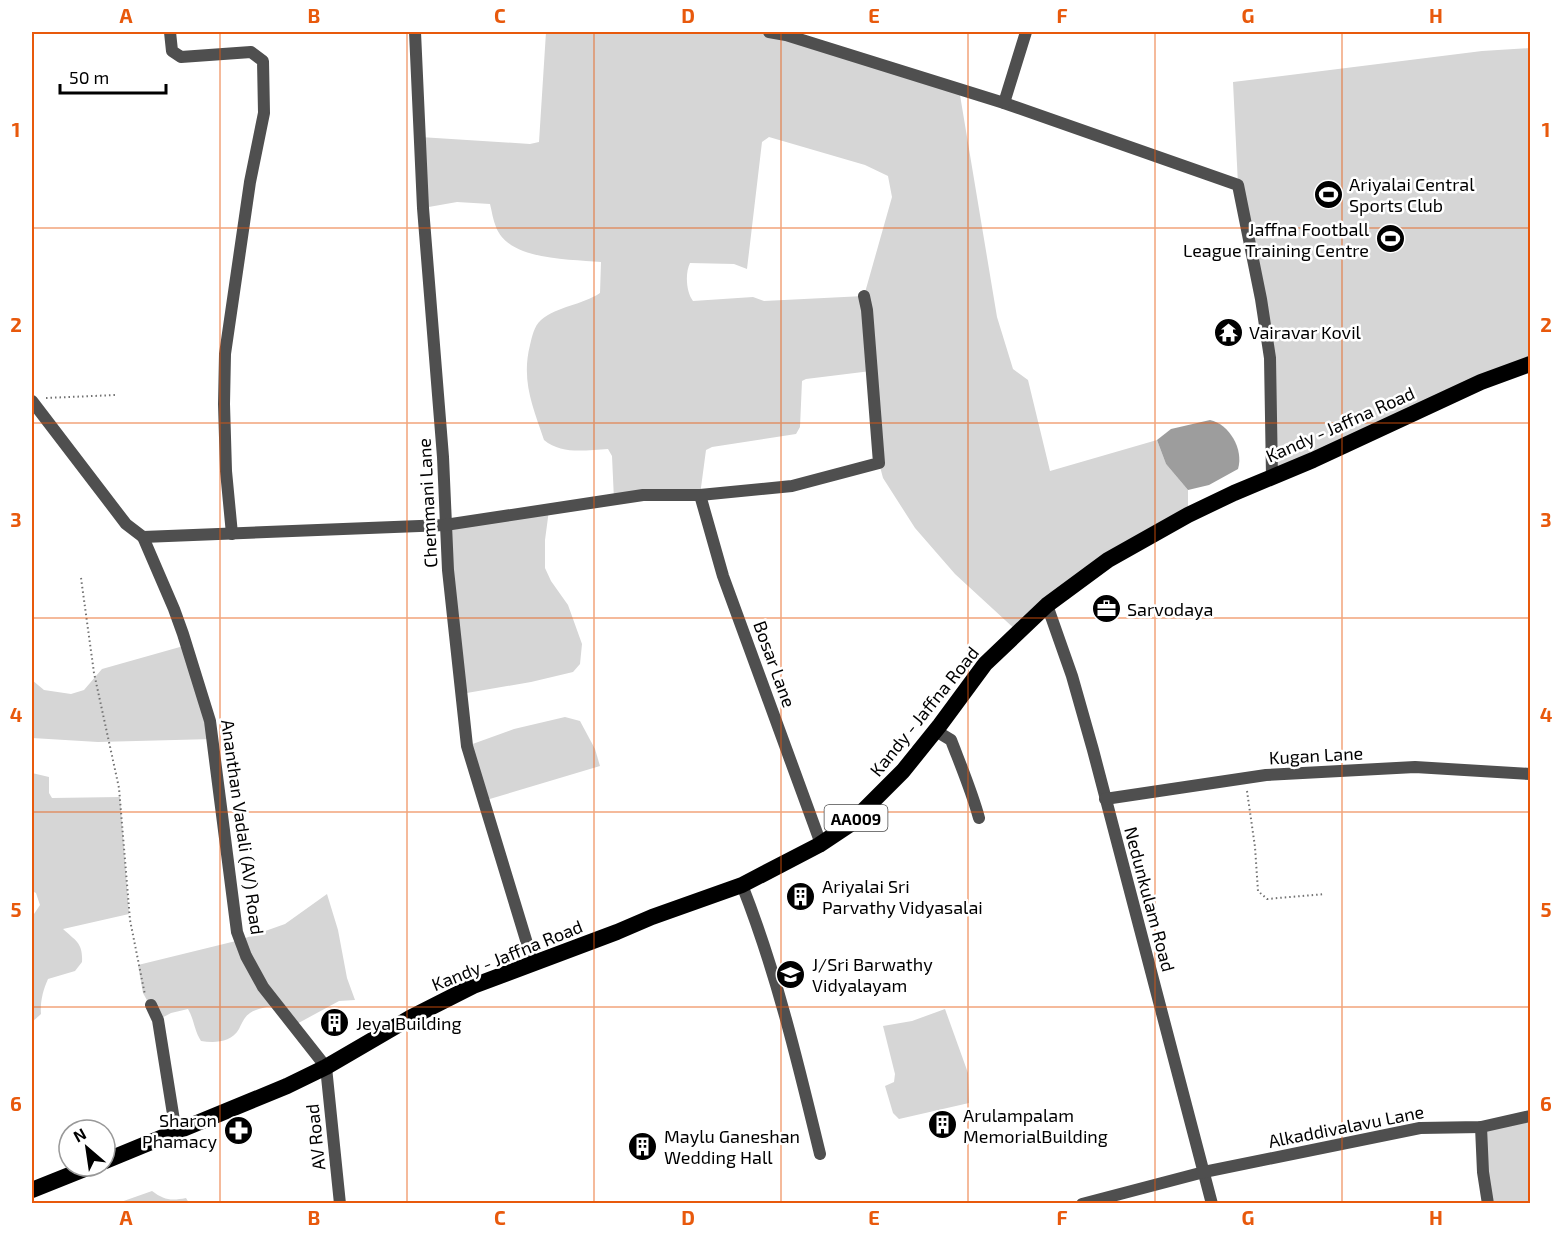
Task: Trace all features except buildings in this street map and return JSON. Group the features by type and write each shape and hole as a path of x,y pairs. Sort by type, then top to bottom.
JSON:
{"highway":[{"name":"Kandy - Jaffna Road","path":"117,1156 274,1092 474,986 742,885 821,844 849,825 903,771 936,731 985,664 1047,605 1108,561 1188,515 1481,382 1530,364"},
{"path":"32,1190 62,1178"}],"street":[{"path":"170,32 172,51 181,57 250,52 263,61 264,114 250,182 225,354 226,471 232,534"},
{"name":"Chemmani Lane","path":"415,32 423,208 443,457 448,570 467,746 533,963"},
{"path":"769,32 786,35 1004,103 1238,185 1261,299 1270,358 1272,477"},
{"path":"1004,103 1026,32"},
{"path":"143,537 445,525 643,495 700,495 792,486 879,463 864,296"},
{"name":"Ananthan Vadali (AV) Road","path":"37,400 126,524 143,537 183,634 210,721 237,932 246,956 263,987 326,1066"},
{"name":"Bosar Lane","path":"700,495 723,576 821,844"},
{"name":"Nedunkulam Road","path":"1047,605 1072,676 1093,750 1212,1203"},
{"path":"936,731 951,740 974,799 978,818"},
{"name":"Kugan Lane","path":"1105,800 1266,775 1415,767 1530,774"},
{"path":"742,885 759,928 774,977 820,1154"},
{"path":"151,1005 158,1020 176,1133"},
{"name":"AV Road","path":"326,1066 340,1203"},
{"name":"Alkaddivalavu Lane","path":"1082,1203 1204,1172 1420,1128 1481,1127 1530,1116"},
{"path":"1481,1127 1488,1203"}],"path":[{"path":"37,400 116,395"},
{"path":"81,578 94,673 119,788 130,920 143,993 151,1005"},
{"path":"1244,779 1255,847 1258,891 1267,899 1325,894"}],"shaded area":[{"path":"546,32 769,32 959,89 997,317 1013,369 1028,380 1050,471 1157,440 1166,464 1188,490 1188,515 1108,560 1018,632 955,574 915,528 883,478 879,463 871,371 802,381 800,427 796,434 712,447 706,450 700,495 614,500 612,456 608,449 566,450 544,440 530,394 527,370 530,345 537,325 548,315 600,293 601,262 558,259 527,252 514,246 503,238 496,227 490,204 457,202 423,208 420,137 530,144 539,142","holes":["769,137 865,165 888,176 892,197 864,296 764,301 753,297 693,301 687,282 690,263 734,264 747,269 762,142"]},
{"name":"Jaffna Football League Training Centre","path":"1530,48 1530,364 1272,477 1270,358 1238,185 1233,82 1482,51"},
{"path":"1210,420 1217,422 1233,438 1239,453 1238,469 1209,485 1188,490 1166,464 1157,440 1171,429"},
{"path":"549,510 545,540 545,568 568,605 582,644 580,664 573,672 461,694 445,525"},
{"path":"187,645 213,739 98,742 32,738 32,680 44,690 71,694 84,690 102,669"},
{"path":"565,717 580,721 595,749 600,766 483,801 467,746 514,729"},
{"path":"32,773 49,777 49,793 52,798 120,797 129,914 63,929 80,946 82,962 75,971 48,979 42,996 41,1014 32,1022 32,917 40,905 36,893 32,891"},
{"path":"327,894 338,930 347,978 355,1000 339,1001 293,1026 277,1005 253,1011 243,1020 236,1034 217,1042 201,1041 188,1009 171,1013 158,1020 143,993 138,965 240,940 285,924"},
{"path":"945,1009 968,1073 969,1103 899,1119 893,1113 885,1086 894,1082 895,1074 883,1026 912,1021"},
{"path":"1530,1116 1530,1203 1488,1203 1481,1127"},
{"path":"152,1191 168,1199 186,1198 189,1203 118,1203"}],"place":[{"name":"Ariyalai Central Sports Club","path":"1328,194"},
{"name":"Jaffna Football League Training Centre","path":"1390,239"},
{"name":"Vairavar Kovil","path":"1228,332"},
{"name":"Sarvodaya","path":"1106,609"},
{"name":"Ariyalai Sri Parvathy Vidyasalai","path":"801,896"},
{"name":"J/Sri Barwathy Vidyalayam","path":"791,974"},
{"name":"Jeya Building","path":"335,1023"},
{"name":"Arulampalam MemorialBuilding","path":"942,1125"},
{"name":"Sharon Phamacy","path":"238,1130"},
{"name":"Maylu Ganeshan Wedding Hall","path":"643,1146"}]}
